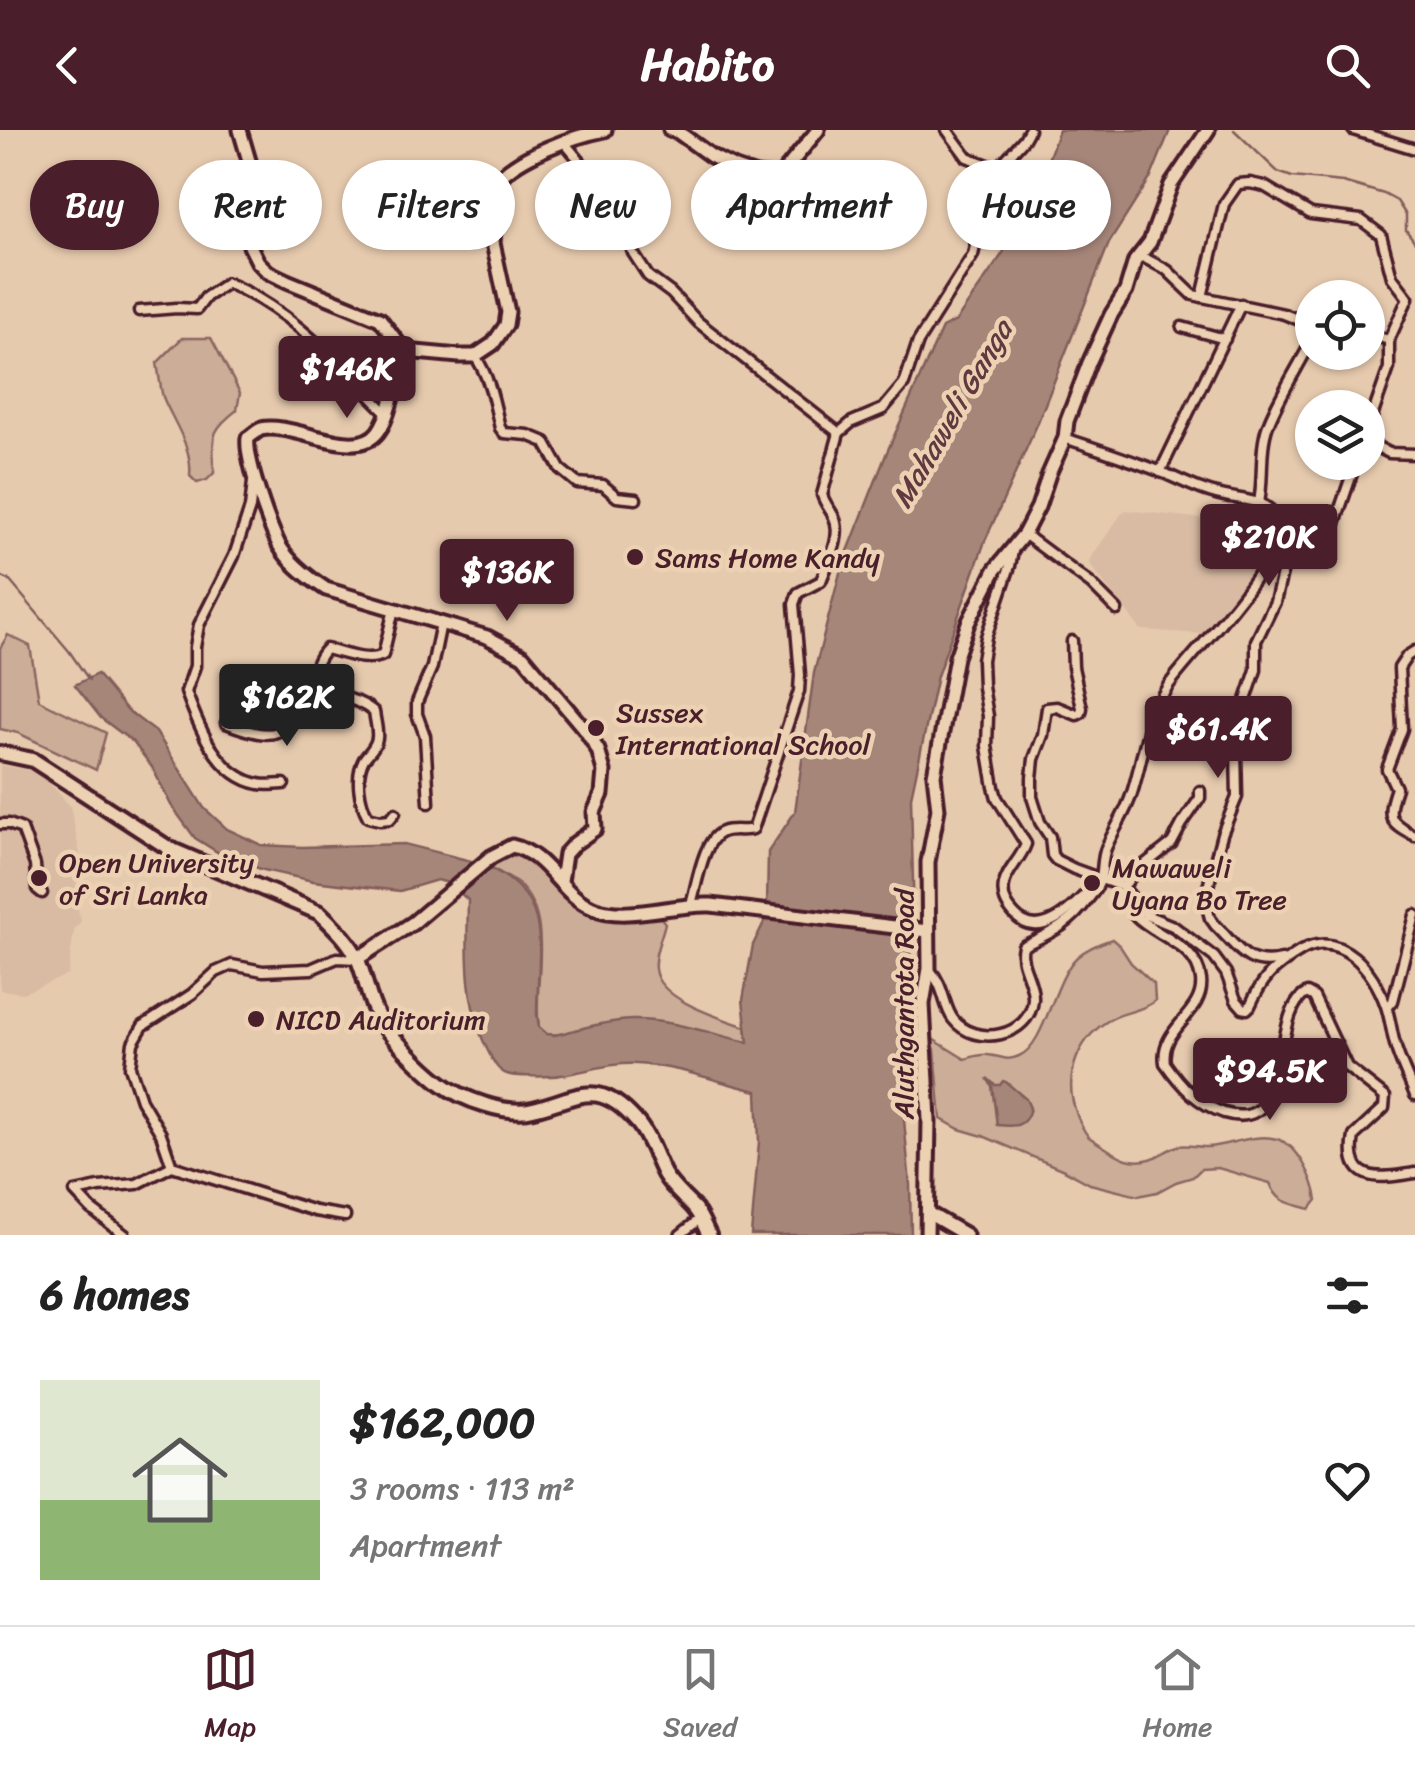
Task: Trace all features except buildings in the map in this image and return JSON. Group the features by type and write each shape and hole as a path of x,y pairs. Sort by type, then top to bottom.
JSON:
{"main road":[{"path":"0,754 34,760 170,849 320,913 340,932 358,960 364,986 380,1020 440,1083 456,1094 486,1106 530,1111 592,1093 622,1106 640,1124 666,1176 701,1218 708,1235"}],"street":[{"path":"240,130 250,164 251,252 258,262 268,272 380,320 398,343 401,356 377,434 366,440 334,441 284,429 260,429 248,438 253,477 280,546 294,564 326,589 486,637 523,656 586,731 598,750 604,771 602,794 594,812 595,829 565,854 561,881"},
{"path":"401,356 416,352 475,356 492,344 506,324 508,312 493,244 498,180 504,172 564,142 605,130"},
{"path":"670,130 735,168 773,178 782,174 818,130"},
{"path":"947,130 967,157 975,160"},
{"path":"1006,160 1029,130"},
{"name":"Aluthgantota Road","path":"928,1235 929,1120 922,1004 929,969 922,930 938,809 934,775 956,657 995,570 1024,534 1038,507 1089,363 1126,291 1135,261 1150,242 1170,186 1208,130"},
{"path":"1353,130 1415,149"},
{"path":"564,142 609,196 633,253 648,276 671,292 698,322 839,432"},
{"path":"1202,298 1224,204 1238,184 1264,186 1311,214 1361,220 1382,235 1392,277 1408,298 1389,340 1389,368 1381,390"},
{"path":"691,904 707,845 719,832 754,829 795,707 800,676 794,604 798,592 820,580 836,541 836,520 822,495 839,432 882,409 904,384 918,342 974,250"},
{"path":"1140,256 1167,270 1202,298 1295,319"},
{"path":"139,311 197,309 226,282 250,292 304,331 386,412"},
{"path":"1160,472 1241,304"},
{"path":"1182,327 1224,339"},
{"path":"1385,339 1389,340"},
{"path":"475,356 484,369 504,432 545,442 560,469 577,484 603,485 617,497 636,499"},
{"path":"1259,503 1268,425 1296,370"},
{"path":"929,969 938,980 953,1020 971,1032 987,1036 1010,1033 1026,1020 1034,1002 1020,956 1023,946 1060,929 1094,892 1101,878 1106,848 1131,796 1156,706 1268,559 1278,539 1274,514 1259,503 1209,494 1065,438"},
{"path":"1385,450 1415,454"},
{"path":"253,477 250,508 234,556 199,624 196,666 186,692 214,752 227,766 259,784 284,784"},
{"path":"1278,522 1333,529 1350,480"},
{"path":"1286,960 1253,962 1210,918 1206,903 1222,834 1237,797 1236,750 1241,715 1256,670 1256,641 1275,602 1294,524"},
{"path":"1024,534 1118,610"},
{"path":"1014,546 982,660 987,746 994,787 1026,844 1004,882 1004,902 1017,918 1036,926 1060,918 1101,878"},
{"path":"226,723 256,734 279,732 293,718 326,648 371,659 383,655 394,608"},
{"path":"429,803 425,736 417,702 432,666 441,622"},
{"path":"1072,642 1082,708 1077,715 1057,707 1047,708 1034,759 1032,797 1050,837 1052,855 1074,870 1122,887 1146,915 1173,926 1214,957 1243,1008 1250,1006 1261,982 1309,946 1338,946 1353,954 1378,986 1396,1050 1415,1094"},
{"path":"1415,651 1399,668 1402,728 1387,770 1396,788 1390,819 1415,836"},
{"path":"312,684 366,704 374,712 377,740 358,775 361,799 368,817 390,819 395,813"},
{"path":"1122,887 1172,843 1200,798 1200,791"},
{"path":"0,824 22,829 42,893"},
{"path":"172,1166 130,1067 133,1043 143,1026 192,994 216,972 232,965 263,971 312,969 337,958 358,960 413,923 496,853 516,846 532,854 582,902 596,910 641,912 691,904 922,930"},
{"path":"1122,887 1132,912 1174,940 1195,961 1201,979 1200,996 1167,1041 1164,1057 1177,1080 1193,1096 1208,1107 1231,1115 1248,1114 1262,1106 1280,1069 1290,1011 1307,993 1314,997 1347,1067 1385,1097 1384,1108 1354,1136 1353,1157 1359,1169 1379,1178 1415,1173"},
{"path":"1387,1008 1393,1001 1415,914"},
{"path":"125,1235 90,1209 75,1192 77,1189 137,1184 172,1166 315,1211 346,1216"},
{"path":"928,1214 966,1235"},
{"path":"680,1235 701,1218"}],"shaded area":[{"path":"182,338 211,338 240,393 237,410 214,437 214,473 197,483 190,476 185,445 163,397 157,363"},
{"path":"1228,504 1264,510 1274,531 1262,562 1202,634 1141,630 1089,564 1090,559 1126,510 1215,520"},
{"path":"8,635 30,646 39,700 106,733 96,770 18,733 0,729 0,648"},
{"name":"Open University of Sri Lanka","path":"0,765 40,772 70,806 82,864 74,893 81,921 74,931 68,975 23,993 0,990"},
{"path":"510,852 518,852 595,914 613,919 661,918 665,923 655,964 659,980 679,999 746,1027 749,1043 546,1034 539,1028 540,952 536,915 530,898 518,884 491,867"},
{"path":"1112,939 1154,984 1155,1001 1106,1022 1081,1049 1071,1084 1076,1112 1086,1133 1118,1155 1136,1161 1178,1146 1208,1147 1251,1138 1277,1139 1292,1148 1309,1173 1317,1200 1310,1209 1281,1199 1270,1183 1218,1168 1201,1169 1193,1177 1138,1196 1090,1184 941,1119 931,1038 965,1059 1019,1056 1036,1039 1069,967 1085,951"}],"water":[{"path":"1059,130 1170,130 1151,177 1111,240 1111,160 1048,160"},
{"name":"Mahaweli Ganga","path":"1005,250 1106,250 1036,427 985,541 937,676 911,797 914,924 767,907 768,852 795,812 814,673 841,569 942,328 956,321"},
{"path":"97,674 127,710 156,732 204,808 227,829 261,845 404,844 479,863 504,876 532,906 539,945 537,1014 539,1027 547,1034 646,1020 748,1042 743,1000 753,945 765,920 913,935 900,1025 899,1065 911,1235 751,1235 759,1142 757,1091 652,1065 618,1064 550,1076 504,1073 480,1033 471,996 468,900 449,883 437,880 400,891 313,881 227,858 195,838 133,742 101,718 75,685"},
{"path":"987,1078 995,1085 1006,1082 1026,1099 1030,1108 1023,1122 997,1125 992,1086"}],"waterway":[{"path":"1234,130 1278,172 1343,182 1397,201 1406,215 1406,230 1415,242"},
{"path":"0,576 9,580 89,680"}],"place":[{"name":"Sams Home Kandy","path":"635,557"},
{"name":"Sussex International School","path":"596,728"},
{"name":"Open University of Sri Lanka","path":"39,878"},
{"name":"Mawaweli Uyana Bo Tree","path":"1092,883"},
{"name":"NICD Auditorium","path":"256,1019"}]}
